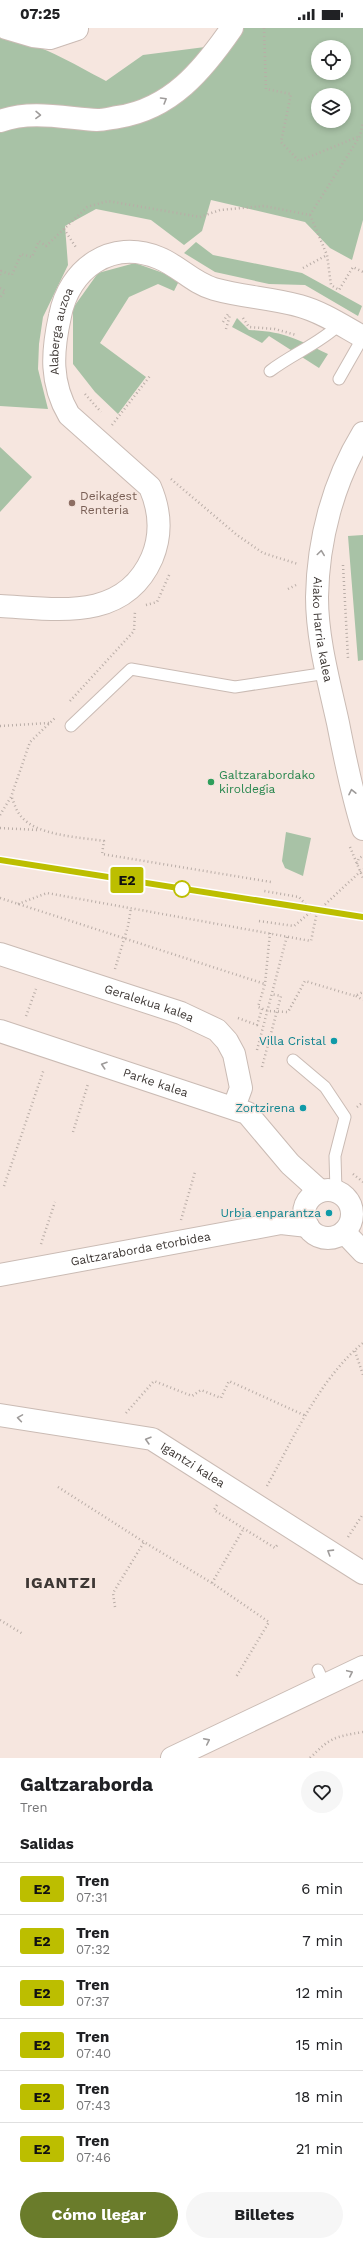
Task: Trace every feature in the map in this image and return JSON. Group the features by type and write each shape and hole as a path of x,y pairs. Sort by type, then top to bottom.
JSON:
{"street":[{"path":"6,28 33,36 50,38 78,29"},
{"path":"45,28 78,29"},
{"path":"0,121 33,115 66,116 98,120 134,114 165,101 188,83 210,60 232,28"},
{"name":"Alaberga auzoa","path":"0,606 71,610 99,606 117,598 134,586 147,569 155,551 159,535 159,518 156,502 150,487 69,416 61,401 56,386 54,361 60,313 67,294 77,276 88,265 100,258 120,252 141,253 158,257 193,280 212,288 302,306 363,337"},
{"name":"Aiako Harria kalea","path":"363,433 341,476 330,510 320,553 317,598 327,673 355,803 363,829"},
{"name":"Geralekua kalea","path":"0,954 181,1013 217,1030 227,1041 234,1054 241,1088 234,1107"},
{"name":"Parke kalea","path":"0,1031 234,1107 247,1113 290,1164 335,1209 363,1252"},
{"name":"Galtzaraborda etorbidea","path":"0,1275 281,1223 335,1209"},
{"name":"Igantzi kalea","path":"0,1415 152,1439 363,1573"},
{"path":"172,1758 322,1678 363,1667"}],"lane":[{"path":"270,371 300,350 325,338 340,324"},
{"path":"339,379 363,337"},
{"path":"71,726 131,669 235,687 327,673"},
{"path":"293,1060 325,1087 345,1117 335,1156 335,1209"}],"path":[{"path":"264,28 266,89 291,94 281,142 299,161 360,136"},
{"path":"310,215 360,136 363,122"},
{"path":"0,275 2,271 12,275 21,254 32,257 39,241 46,246 87,208 108,201 200,217 220,210 264,206 310,215"},
{"path":"310,215 327,255 331,285 339,290 353,267 363,272"},
{"path":"303,268 327,255"},
{"path":"0,288 5,291 0,298"},
{"path":"226,329 231,310"},
{"path":"111,426 150,376"},
{"path":"237,535 263,553 299,564"},
{"path":"343,562 348,664"},
{"path":"157,602 167,584 172,567"},
{"path":"288,589 296,585"},
{"path":"66,706 134,631 136,607"},
{"path":"0,815 11,797 30,742 61,711"},
{"path":"0,726 50,723 71,726"},
{"path":"11,797 20,815 39,830"},
{"path":"0,828 39,830 104,841 102,854 271,882"},
{"path":"363,856 359,858 357,864 361,870 363,878"},
{"path":"18,904 47,893 311,941 317,912 361,870"},
{"path":"264,891 299,897 312,911 317,912"},
{"path":"0,898 265,984"},
{"path":"115,971 125,939 130,908"},
{"path":"259,920 294,926 312,911"},
{"path":"270,933 265,984 258,1007 268,1010 288,1012 305,980 363,1000"},
{"path":"255,1056 287,936"},
{"path":"26,1017 38,982"},
{"path":"355,996 363,992"},
{"path":"257,1066 262,1067 281,996 271,994"},
{"path":"4,1186 46,1064"},
{"path":"73,1132 89,1079"},
{"path":"178,1227 195,1172"},
{"path":"40,1248 55,1202"},
{"path":"256,1505 318,1394 354,1350 363,1343"},
{"path":"354,1350 363,1375"},
{"path":"108,1432 154,1381 192,1396 201,1390 221,1398 229,1381 306,1416"},
{"path":"58,1487 212,1583 269,1622 236,1677"},
{"path":"336,1556 363,1514"},
{"path":"212,1583 244,1528"},
{"path":"115,1607 113,1593 144,1542"},
{"path":"0,1620 23,1634"},
{"path":"310,1758 324,1745 337,1736 363,1732"}],"green space":[{"path":"229,28 363,28 363,220 352,260 330,248 305,222 211,200 202,231 184,245 151,220 96,209 65,226 68,265 43,317 39,344 38,369 48,409 0,406 0,36 41,48 68,60 106,81 143,55 205,47"},
{"path":"196,242 213,255 302,273 362,306 358,316 305,285 269,284 215,272 184,253"},
{"path":"135,263 180,279 174,291 158,284 129,297 100,343 146,377 118,414 95,392 73,364 73,308 98,273"},
{"path":"237,318 249,330 281,334 328,354 319,368 269,336 262,343 232,327"},
{"path":"0,447 32,477 0,512"},
{"path":"363,535 363,660 358,661 348,536"},
{"path":"286,832 311,838 303,876 285,868 282,861"}],"railway":[{"path":"0,860 260,902"}],"train":[{"name":"E2","path":"0,860 363,917"}],"place":[{"name":"Deikagest Renteria","path":"72,503"},
{"name":"Galtzarabordako kiroldegia","path":"211,782"},
{"name":"Villa Cristal","path":"334,1041"},
{"name":"Zortzirena","path":"303,1108"},
{"name":"Urbia enparantza","path":"329,1213"}],"district":[{"name":"IGANTZI","path":"61,1582"}]}
